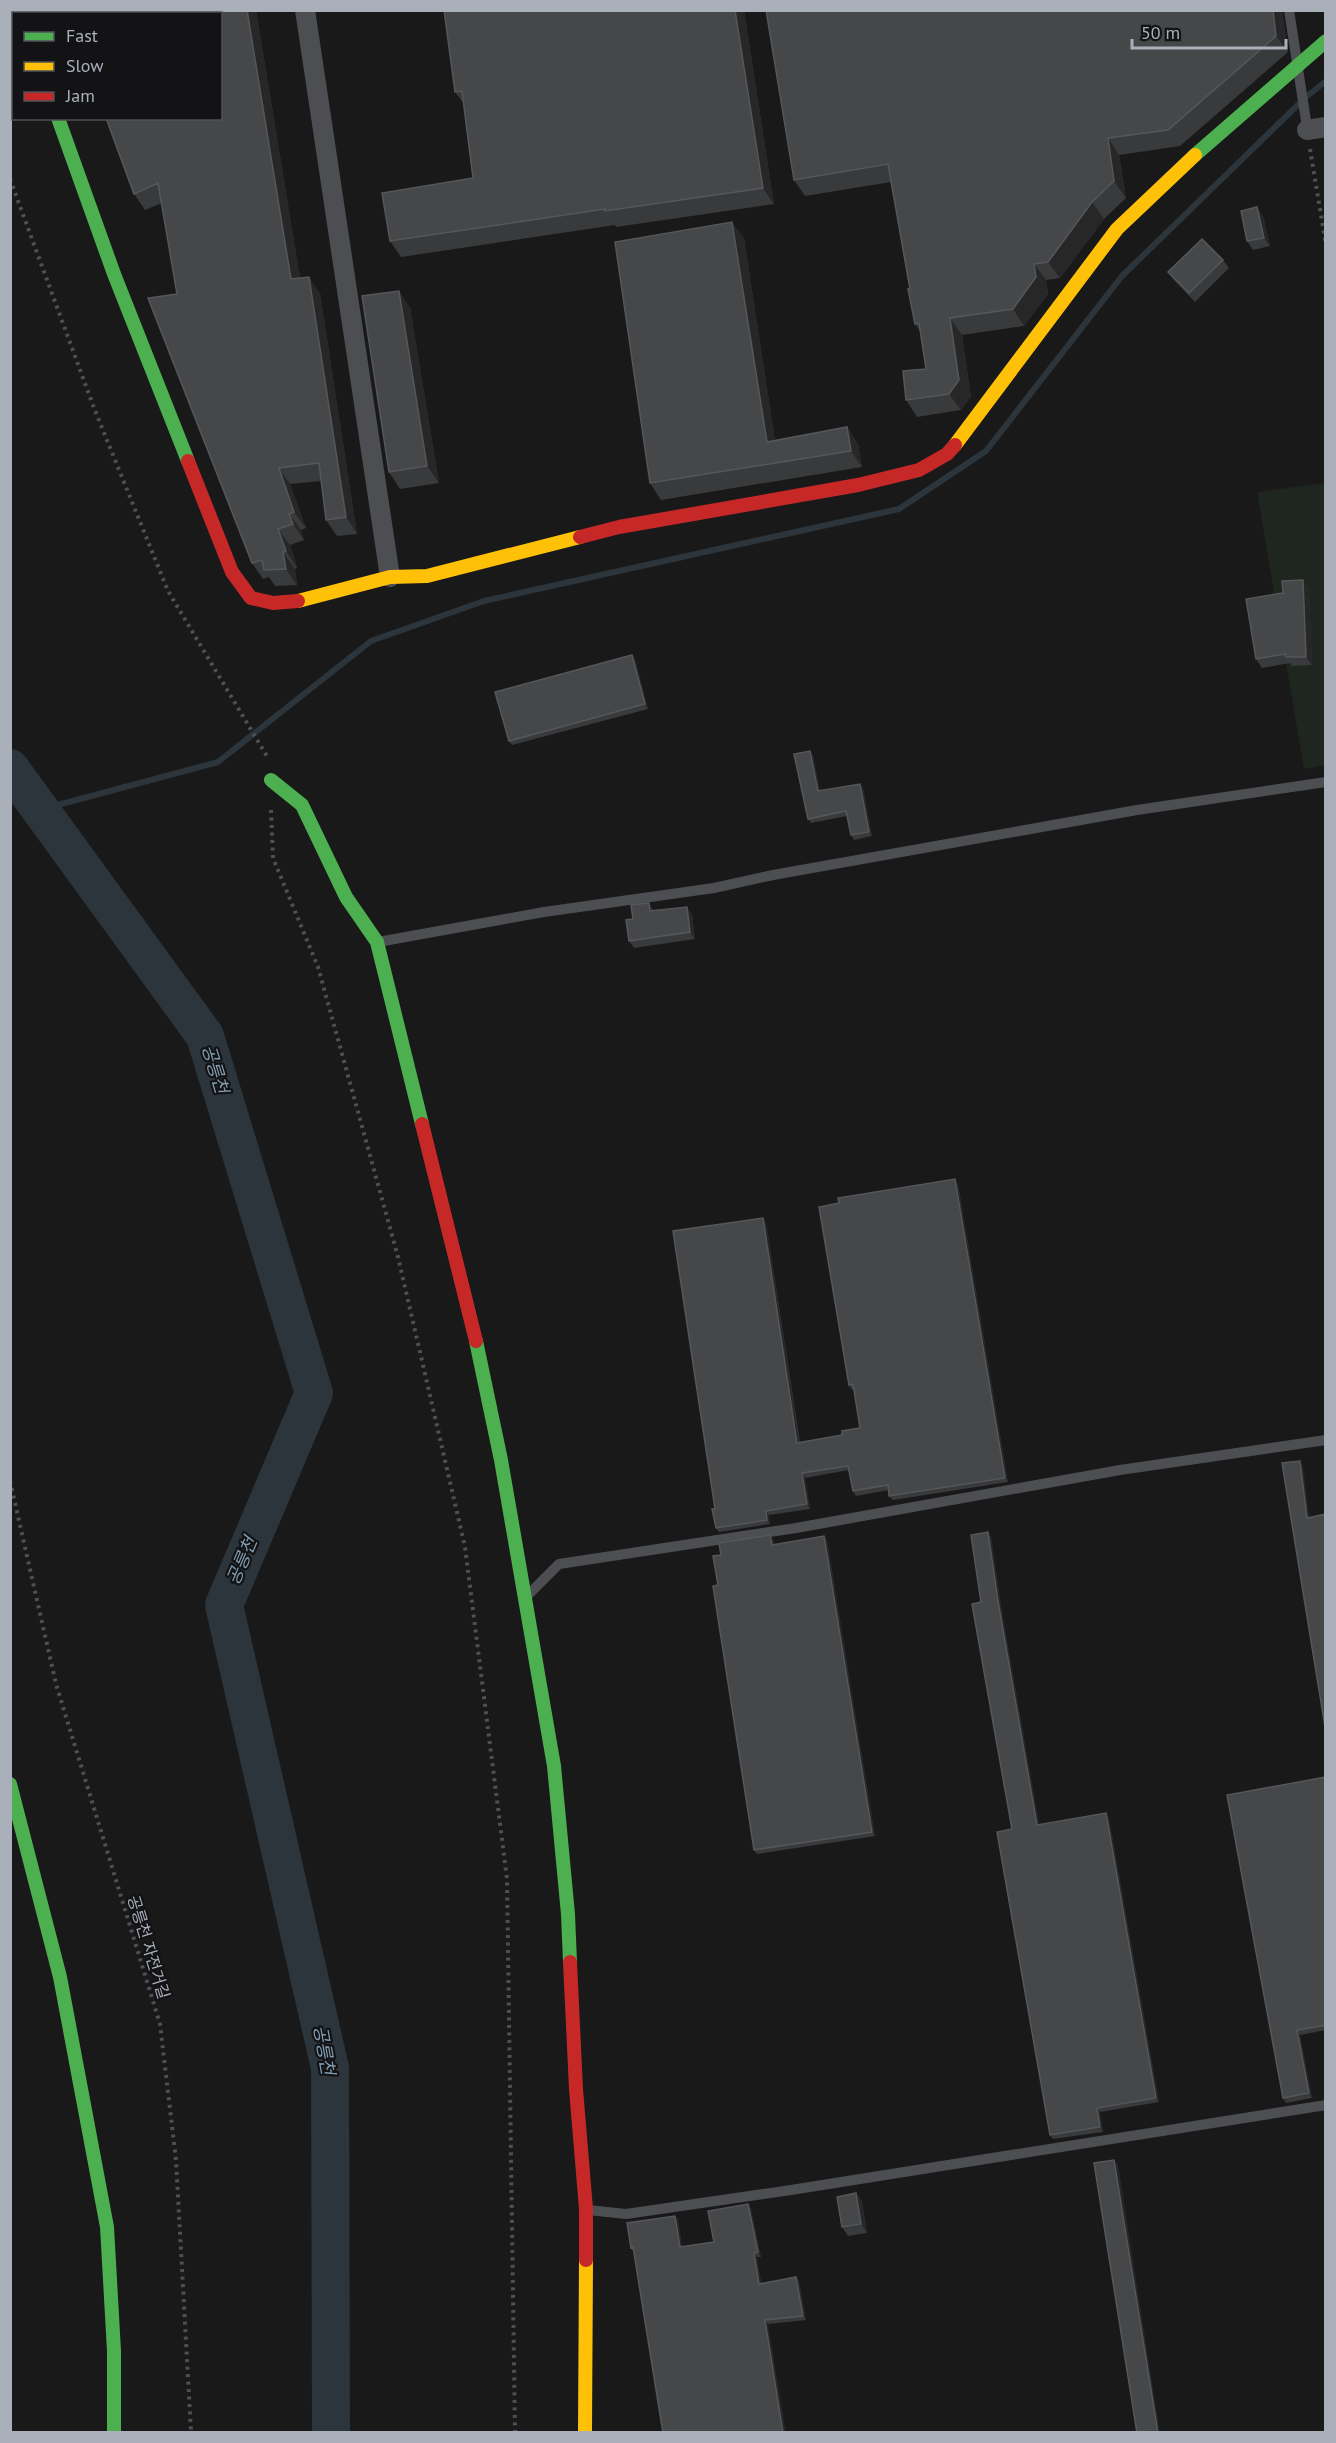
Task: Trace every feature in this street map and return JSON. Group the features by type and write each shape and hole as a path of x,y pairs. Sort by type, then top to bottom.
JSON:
{"street":[{"path":"305,10 390,577"},
{"path":"59,120 114,274 232,572 251,598 273,603 303,601 390,577 427,576 618,527 858,485 919,470 947,454 966,431 1117,229 1202,148 1326,41"},
{"path":"272,780 302,805 346,897 377,942 475,1335 527,1597 554,1766 566,1891 576,2089 586,2209 585,2433"},
{"path":"10,1784 60,1977 106,2227 114,2351 114,2433"}],"lane":[{"path":"1289,10 1300,85 1313,126"},
{"path":"377,942 544,912 714,888 772,875 1137,810 1326,782"},
{"path":"527,1597 559,1564 796,1528 1120,1470 1326,1440"},
{"path":"586,2209 626,2214 814,2187 1326,2105"}],"path":[{"path":"1313,126 1326,245"},
{"path":"10,179 94,408 168,591 267,756 272,780 273,858 321,978 398,1257 465,1547 507,1879 515,2433"},
{"name":"공릉천 자전거길","path":"10,1481 56,1684 160,2024 176,2160 191,2433"}],"shaded area":[{"path":"1325,483 1325,765 1304,769 1257,492"}],"building":[{"path":"67,10 247,10 291,279 309,277 346,517 326,520 319,463 279,468 294,512 289,514 293,524 278,529 286,551 283,552 286,569 264,570 262,560 252,563 148,298 177,294 158,183 134,194 107,120 222,120 222,12 67,12"},
{"path":"444,10 735,10 763,188 390,241 382,193 473,178 462,91 455,92"},
{"path":"766,10 1273,10 1276,36 1168,130 1108,138 1114,181 1092,202 1048,262 1034,264 1036,277 1013,309 950,318 959,380 949,394 906,400 903,371 926,369 919,323 915,324 908,289 910,289 888,164 794,180"},
{"path":"1257,207 1264,238 1247,241 1241,211"},
{"path":"732,222 767,442 847,427 851,451 650,483 615,242"},
{"path":"1202,239 1223,260 1189,293 1168,272"},
{"path":"399,291 427,466 389,472 362,296"},
{"path":"1303,580 1306,657 1286,657 1285,654 1256,659 1246,599 1283,593 1282,581"},
{"path":"632,655 645,704 509,741 495,692"},
{"path":"810,751 818,791 860,784 869,832 851,835 846,811 808,819 794,754"},
{"path":"649,903 650,911 687,907 690,932 629,941 626,920 633,919 631,905"},
{"path":"955,1179 1005,1478 889,1496 888,1485 853,1491 848,1466 802,1473 807,1504 766,1511 767,1520 716,1528 673,1231 763,1218 797,1443 842,1435 842,1431 860,1428 853,1384 849,1385 819,1207 839,1203 838,1198"},
{"path":"1300,1461 1307,1518 1326,1514 1326,1733 1282,1463"},
{"path":"988,1532 1037,1825 1106,1813 1156,2098 1097,2108 1100,2127 1050,2135 997,1832 1012,1829 972,1604 981,1602 971,1535"},
{"path":"770,1535 772,1545 824,1536 872,1832 754,1850 713,1586 718,1585 713,1556 721,1555 719,1543"},
{"path":"1326,1777 1326,2025 1297,2030 1309,2093 1283,2098 1227,1795"},
{"path":"1114,2160 1158,2433 1137,2433 1094,2163"},
{"path":"856,2193 861,2224 842,2227 837,2197"},
{"path":"748,2204 758,2252 754,2253 759,2284 796,2277 803,2316 765,2320 783,2433 663,2433 633,2247 631,2248 627,2223 675,2216 680,2247 714,2242 708,2211"}],"waterway":[{"path":"39,810 218,762 371,641 484,601 899,509 986,451 1122,276 1306,97 1326,81"},
{"name":"공릉천","path":"10,768 205,1036 314,1393 224,1605 330,2068 331,2432"}],"traffic: fast":[{"path":"1195,155 1326,41"},
{"path":"59,120 114,274 188,461"},
{"path":"271,780 302,805 346,897 377,942 422,1124"},
{"path":"476,1341 501,1460 554,1766 568,1914 570,1962"},
{"path":"10,1784 60,1977 107,2227 114,2351 114,2432"}],"traffic: slow":[{"path":"955,445 1117,229 1195,155"},
{"path":"298,601 390,577 427,576 580,537"},
{"path":"585,2432 586,2260"}],"traffic: jam":[{"path":"580,537 619,527 858,485 919,470 947,454 955,445"},
{"path":"188,461 232,572 251,598 273,603 298,601"},
{"path":"422,1124 476,1341"},
{"path":"570,1962 576,2089 586,2209 586,2260"}]}
